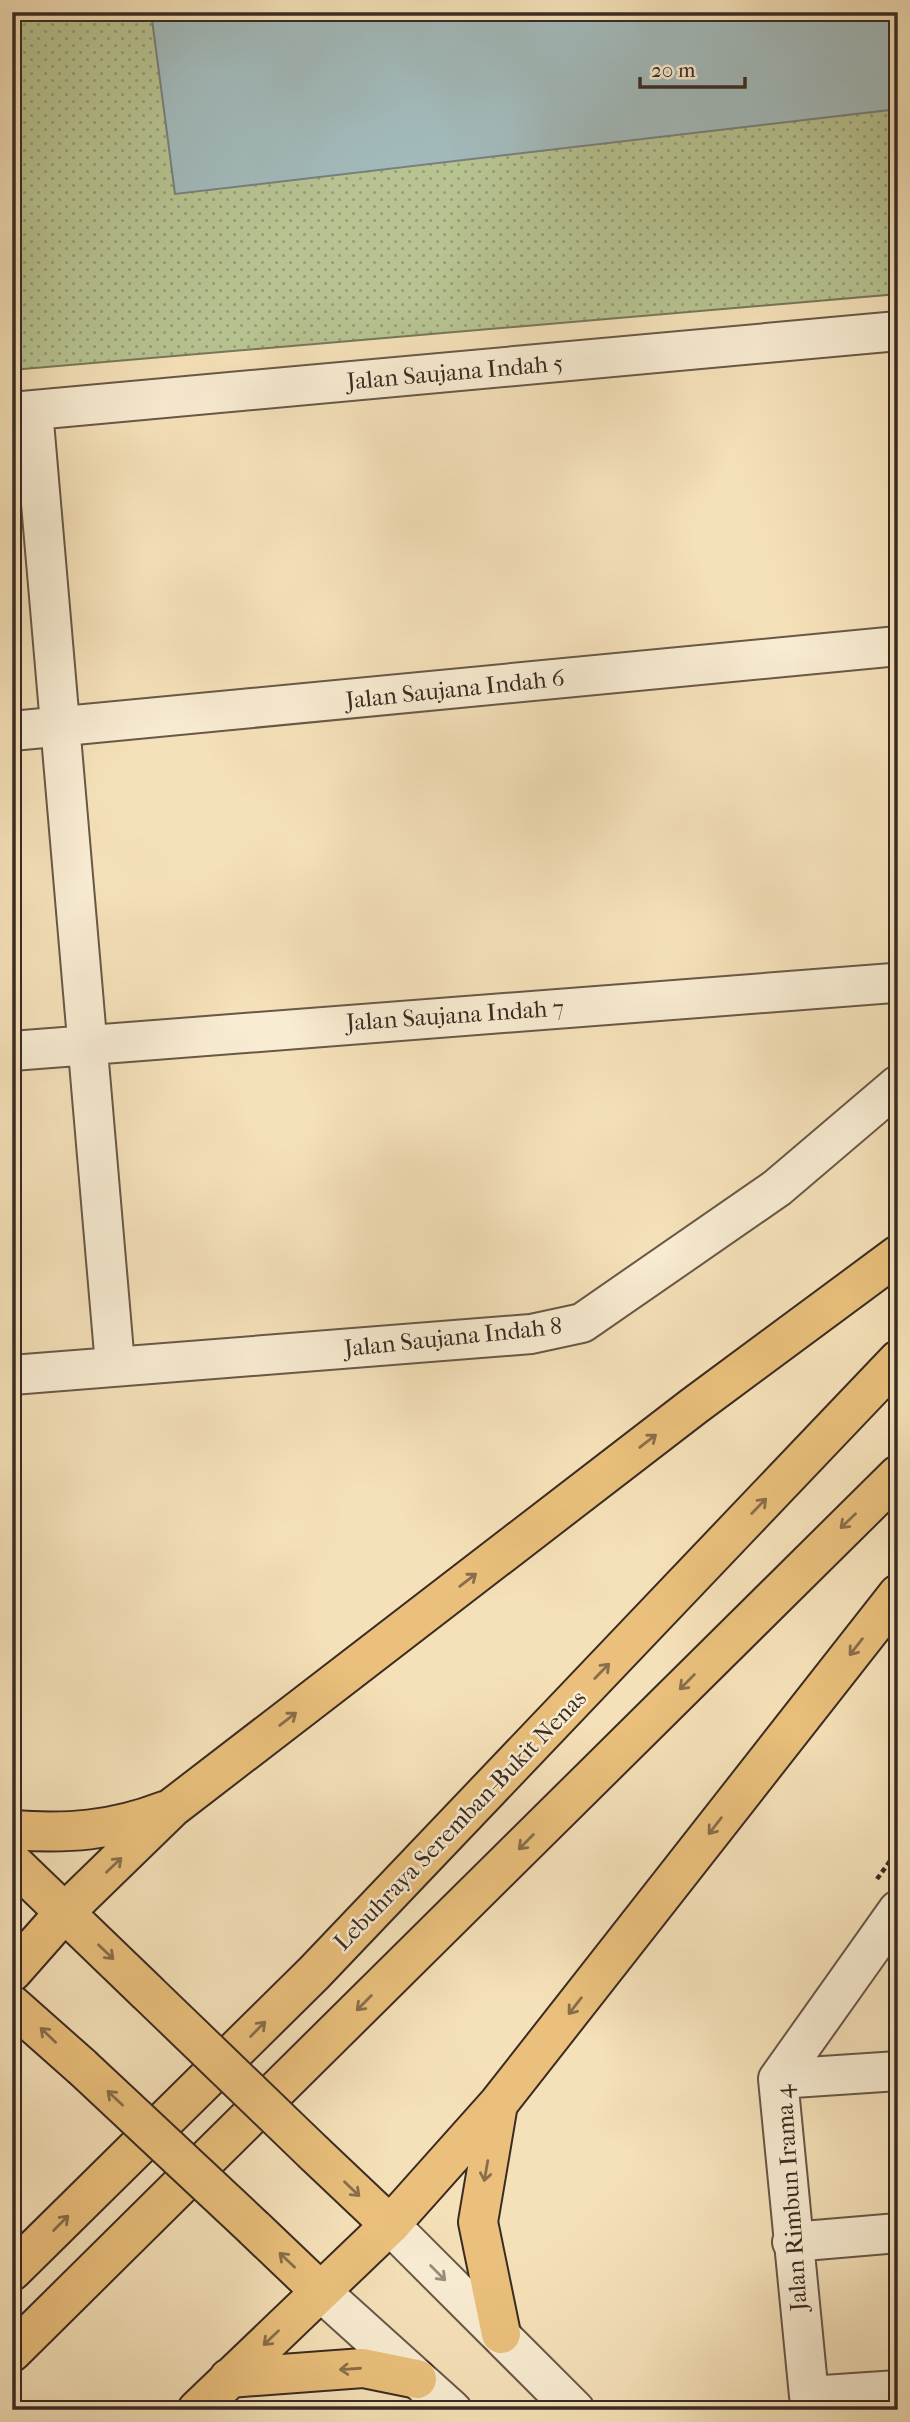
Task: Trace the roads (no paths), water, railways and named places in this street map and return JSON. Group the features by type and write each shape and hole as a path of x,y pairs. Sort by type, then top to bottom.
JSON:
{"main road":[{"path":"12,1972 65,1912 173,1807 694,1406 898,1255"},
{"name":"Lebuhraya Seremban-Bukit Nenas","path":"12,2271 314,1973 898,1360"},
{"path":"12,2352 898,1475"},
{"path":"197,2410 390,2225 498,2104 898,1594"},
{"path":"12,1830 62,1833 131,1824 173,1807"},
{"path":"12,1862 390,2225"},
{"path":"12,2005 82,2067 320,2291"},
{"path":"498,2104 478,2222 500,2334"},
{"path":"229,2378 363,2368 417,2379"}],"street":[{"name":"Jalan Saujana Indah 5","path":"23,411 898,331"},
{"path":"23,411 61,727 115,1365"},
{"name":"Jalan Saujana Indah 6","path":"12,731 898,646"},
{"name":"Jalan Saujana Indah 7","path":"12,1051 88,1043 893,983 898,986"},
{"name":"Jalan Saujana Indah 8","path":"12,1375 531,1334 582,1323 777,1188 898,1085"},
{"name":"Jalan Rimbun Irama 4","path":"815,2403 792,2242 778,2079 898,1910"},
{"path":"778,2079 898,2071"},
{"path":"390,2225 575,2410"},
{"path":"792,2242 898,2233"},
{"path":"320,2291 452,2410"},
{"path":"815,2403 898,2390"}],"water":[{"path":"151,12 898,12 898,109 175,194"}]}
